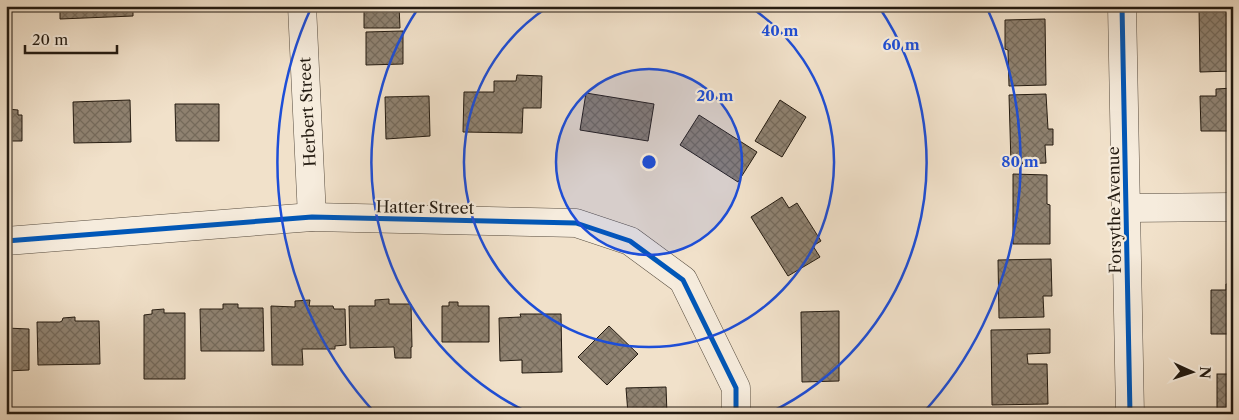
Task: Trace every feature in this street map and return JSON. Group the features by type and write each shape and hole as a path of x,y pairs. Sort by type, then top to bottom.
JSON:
{"street":[{"name":"Herbert Street","path":"302,6 312,217"},
{"name":"Forsythe Avenue","path":"1122,6 1130,414"},
{"path":"1127,208 1233,207"},
{"name":"Hatter Street","path":"6,241 312,217 576,223 630,241 683,280 736,388 736,414"}],"building":[{"path":"60,6 133,6 133,16 60,19"},
{"path":"364,6 399,6 400,28 364,28"},
{"path":"993,6 1036,6 1036,8 993,9"},
{"path":"1233,6 1233,71 1200,72 1199,7"},
{"path":"1045,19 1046,85 1009,86 1008,50 1005,49 1005,20"},
{"path":"403,31 403,64 366,65 366,32"},
{"path":"6,71 7,109 18,110 18,115 22,115 22,141 6,141"},
{"path":"517,75 542,76 541,108 523,108 522,133 463,132 464,92 494,92 494,81 516,81"},
{"path":"1233,88 1233,131 1201,131 1200,96 1216,96 1216,89"},
{"path":"586,93 654,104 648,141 580,130"},
{"path":"1046,94 1048,129 1053,129 1053,145 1045,145 1046,163 1011,164 1009,95"},
{"path":"429,96 430,136 386,139 385,97"},
{"path":"130,100 131,142 74,143 73,102"},
{"path":"780,100 806,117 782,157 755,141"},
{"path":"175,104 219,104 219,141 176,141"},
{"path":"699,115 757,152 738,182 680,145"},
{"path":"1013,174 1047,175 1047,204 1050,205 1050,244 1013,244"},
{"path":"782,197 789,208 797,203 821,241 813,246 820,257 788,276 751,217"},
{"path":"1051,259 1052,296 1043,296 1044,317 999,318 998,260"},
{"path":"1226,284 1233,284 1233,334 1211,334 1211,290 1226,290"},
{"path":"389,299 389,304 411,304 411,358 395,358 394,347 350,348 349,306 375,306 375,300"},
{"path":"310,300 309,306 333,306 334,309 345,309 346,345 335,346 335,349 302,349 303,365 272,365 271,306 295,307 295,301"},
{"path":"449,302 458,302 458,306 489,306 489,342 442,342 442,306 449,306"},
{"path":"223,304 238,304 238,308 263,308 264,351 201,351 200,309 223,309"},
{"path":"164,309 164,313 185,313 185,379 144,379 144,315 152,314 152,310"},
{"path":"839,311 839,381 802,382 801,312"},
{"path":"520,314 561,314 562,372 522,373 522,360 500,361 499,318 521,317"},
{"path":"75,317 75,321 99,321 100,364 38,365 37,322 60,322 63,318"},
{"path":"609,326 638,354 607,385 578,357"},
{"path":"6,328 29,329 29,370 6,371"},
{"path":"1050,329 1050,353 1027,354 1028,364 1047,364 1048,404 992,405 991,330"},
{"path":"1217,374 1233,374 1233,414 1217,414"},
{"path":"666,387 667,414 628,414 626,388"}],"cycle path":[{"path":"1122,6 1130,414"},
{"path":"6,241 312,217 576,223 630,241 683,280 736,388 736,414"}]}
